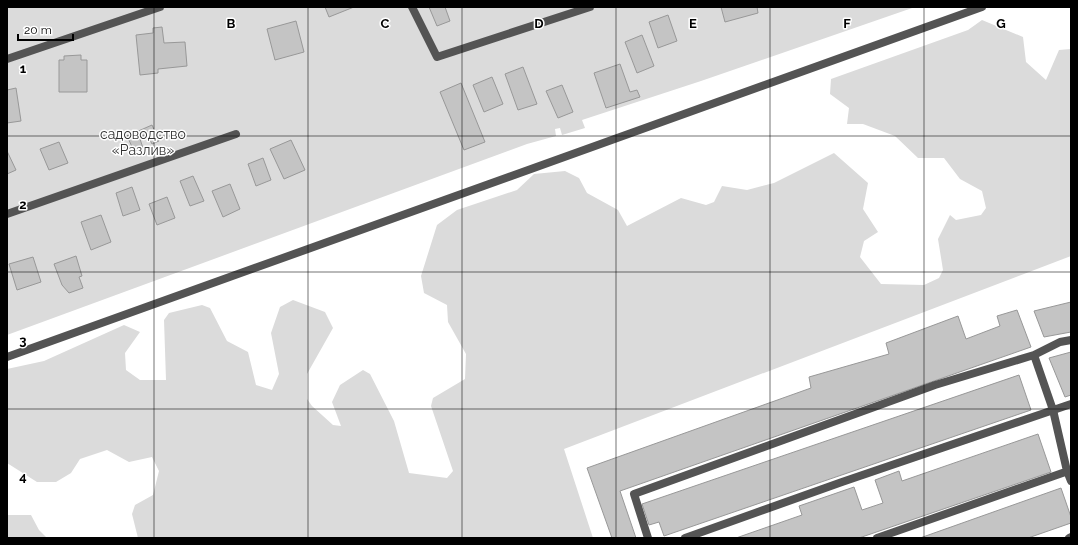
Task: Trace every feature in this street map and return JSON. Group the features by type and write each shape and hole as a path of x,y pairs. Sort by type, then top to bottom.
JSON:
{"street":[{"path":"7,59 160,7"},
{"path":"412,7 437,57 590,7"},
{"path":"7,357 982,7"},
{"path":"7,214 236,134"},
{"path":"648,538 634,494 935,385 1034,354 1060,342 1071,340"},
{"path":"1034,354 1053,410 1071,481"},
{"path":"685,538 834,484 1071,404"},
{"path":"877,538 1069,470"}],"green space":[{"name":"садоводство «Разлив»","path":"7,7 915,7 701,81 582,120 585,128 562,135 560,128 555,129 556,136 527,144 7,335"},
{"path":"982,20 1023,37 1026,62 1046,80 1059,50 1071,49 1071,256 564,449 593,538 138,538 132,514 135,505 153,495 159,471 152,457 129,462 107,450 80,459 71,473 56,482 37,482 7,463 7,369 44,361 124,325 140,332 125,353 126,370 140,380 166,380 164,320 169,313 202,305 210,308 227,341 248,352 256,385 272,390 279,374 271,333 280,307 293,300 325,312 333,328 307,374 307,399 312,406 333,425 341,426 332,402 340,385 363,370 370,374 394,421 409,473 447,478 453,471 431,406 433,398 465,379 466,354 448,322 447,305 424,293 421,276 437,225 457,210 517,190 534,174 565,171 579,178 587,193 618,210 627,226 681,198 706,205 714,202 722,186 747,190 774,183 834,153 868,183 863,209 878,232 864,241 860,257 881,284 924,285 939,278 943,270 938,239 950,215 956,220 981,215 986,208 982,191 960,179 944,158 918,158 895,136 863,124 847,124 849,108 830,94 831,79 968,30"},
{"path":"7,515 31,515 39,530 47,538 7,538"}],"building":[{"path":"325,7 354,7 329,17"},
{"path":"429,7 445,7 450,21 437,26"},
{"path":"721,7 757,7 758,13 725,22"},
{"path":"668,15 677,41 658,48 649,22"},
{"path":"296,21 304,52 275,60 267,29"},
{"path":"162,27 164,43 185,42 187,66 158,69 158,73 140,75 136,35 153,33 153,28"},
{"path":"642,35 654,66 637,73 625,42"},
{"path":"81,55 81,60 87,60 87,92 59,92 59,60 64,60 64,56"},
{"path":"620,64 630,92 637,90 640,97 606,108 594,73"},
{"path":"523,67 537,104 518,110 505,74"},
{"path":"492,77 503,104 484,112 473,85"},
{"path":"461,83 485,142 464,150 440,92"},
{"path":"562,85 573,112 558,118 546,91"},
{"path":"16,88 21,121 7,123 7,90"},
{"path":"152,125 159,141 152,144 148,136 140,139 143,148 134,151 127,136"},
{"path":"291,140 305,170 284,179 270,149"},
{"path":"59,142 68,163 49,170 40,149"},
{"path":"7,151 16,170 7,174"},
{"path":"263,158 271,180 256,186 248,164"},
{"path":"193,176 204,201 190,206 180,181"},
{"path":"230,184 240,209 223,217 212,191"},
{"path":"132,187 140,210 123,216 116,193"},
{"path":"167,197 175,218 157,225 149,204"},
{"path":"101,215 111,242 91,250 81,222"},
{"path":"76,256 82,276 79,277 83,288 69,293 62,285 54,264"},
{"path":"33,257 41,282 17,290 9,264"},
{"path":"1071,302 1071,332 1044,337 1034,311"},
{"path":"1017,310 1031,347 620,491 636,538 612,538 587,468 811,388 809,377 889,354 886,343 958,316 966,339 1000,326 997,316"},
{"path":"1071,352 1071,395 1065,397 1049,358"},
{"path":"1019,375 1031,410 664,536 659,522 649,525 642,504"},
{"path":"1038,434 1051,472 859,538 736,538 802,515 799,506 854,487 862,510 883,503 875,480 899,471 902,481"},
{"path":"1061,488 1071,517 1071,523 1028,538 920,538"}]}
